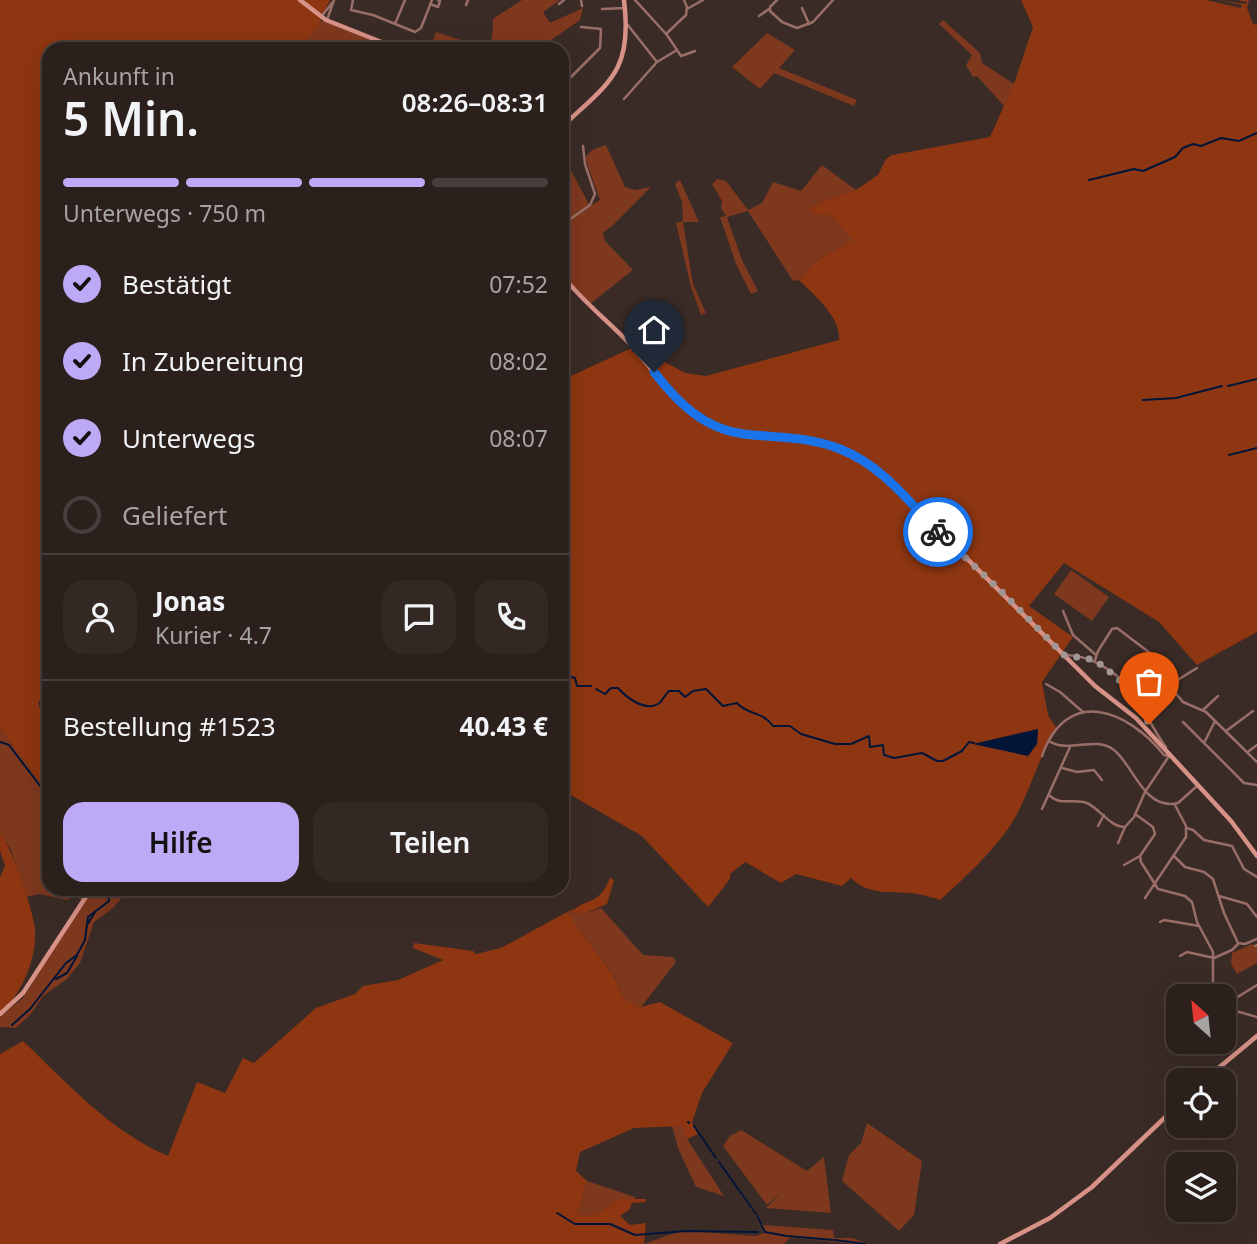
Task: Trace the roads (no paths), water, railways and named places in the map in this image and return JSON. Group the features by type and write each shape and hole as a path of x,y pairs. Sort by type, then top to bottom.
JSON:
{"main road":[{"path":"300,0 324,19 381,42"},
{"path":"569,120 605,86 620,66 626,24 624,0"},
{"path":"569,282 632,346 673,396 698,418 735,433 796,437 826,443 858,457 883,475 1095,686 1130,712 1231,821 1257,856"},
{"path":"0,1014 23,992 86,896"},
{"path":"1218,1068 1257,1036"},
{"path":"1000,1244 1050,1218 1092,1187 1166,1116"}],"street":[{"path":"324,19 334,0"},
{"path":"324,19 334,0"},
{"path":"353,0 351,10 412,32 418,31 431,2 438,7 438,0"},
{"path":"395,24 405,0"},
{"path":"466,5 468,0"},
{"path":"559,4 564,0"},
{"path":"581,0 582,6"},
{"path":"635,0 684,57 695,51"},
{"path":"666,34 684,18 687,9 684,0"},
{"path":"687,9 703,0"},
{"path":"759,16 777,0"},
{"path":"769,9 778,20 791,27 809,24 833,0"},
{"path":"602,9 625,8"},
{"path":"802,8 809,24"},
{"path":"331,10 340,26"},
{"path":"626,24 637,33 657,62"},
{"path":"569,79 600,48 601,29 582,27"},
{"path":"624,99 657,62 677,50"},
{"path":"569,220 590,205 595,194 585,164 583,146"},
{"path":"1063,611 1073,635 1096,654"},
{"path":"1095,660 1112,629 1117,628 1150,653 1175,680"},
{"path":"1064,655 1095,660 1115,676 1140,703 1150,726 1169,751 1169,756 1145,792 1118,843"},
{"path":"1140,703 1197,668"},
{"path":"1046,684 1056,688 1083,712"},
{"path":"1168,684 1183,702 1203,710 1249,751 1257,762"},
{"path":"1203,710 1218,696"},
{"path":"1226,731 1253,711"},
{"path":"1042,756 1057,728 1083,712 1106,712 1137,728 1164,755 1169,756"},
{"path":"1204,743 1215,721"},
{"path":"1182,722 1244,783 1257,785"},
{"path":"1049,741 1070,747 1096,744 1110,747 1145,792 1162,802 1175,805 1187,828 1186,839 1144,898"},
{"path":"1249,751 1257,745"},
{"path":"1042,810 1070,747"},
{"path":"1062,768 1077,772 1094,770 1102,780"},
{"path":"1175,805 1197,785"},
{"path":"1050,796 1056,802 1088,803 1119,827 1125,827"},
{"path":"1124,864 1140,856 1155,832 1153,827 1135,814"},
{"path":"1098,826 1104,815"},
{"path":"1187,828 1204,840 1234,847 1244,869 1257,877"},
{"path":"1140,856 1154,884 1160,890 1191,900 1199,926 1214,958 1213,984"},
{"path":"1174,856 1185,867 1210,876 1222,911 1238,943"},
{"path":"1219,896 1247,904 1257,917"},
{"path":"1160,922 1164,919 1199,926"},
{"path":"1238,943 1245,944 1257,939"},
{"path":"1181,956 1186,952 1214,958 1232,950 1238,943"},
{"path":"1236,998 1257,985"},
{"path":"1236,1010 1257,1017"}],"water":[{"path":"1038,729 1037,744 1028,756 973,744"}],"waterway":[{"path":"1089,180 1134,169 1143,171 1175,157 1183,148 1193,144 1201,146 1221,138 1239,141 1257,133"},
{"path":"1228,386 1257,379"},
{"path":"1143,400 1176,398 1222,386"},
{"path":"1229,455 1257,448"},
{"path":"569,676 575,678 577,686 591,686"},
{"path":"596,689 605,694 611,688 618,688 630,699 647,706 658,704 669,691 679,691 685,697 693,691 706,689 723,706 737,703 745,710 765,718 773,726 790,726 801,734 835,744 851,744 869,736 870,747 883,745 884,755 894,758 922,753 937,761 943,761 962,751 969,742 974,743"},
{"path":"0,742 9,745 42,788"},
{"path":"12,1025 30,1009 66,963 77,955 85,940 88,917 109,901 109,896"},
{"path":"87,925 95,912"},
{"path":"56,979 67,973 77,956"},
{"path":"694,1126 716,1158"},
{"path":"719,1162 756,1214"},
{"path":"557,1213 575,1224 610,1224 635,1235 686,1231 758,1232"},
{"path":"757,1216 765,1232 833,1240"},
{"path":"835,1240 866,1244"}]}
